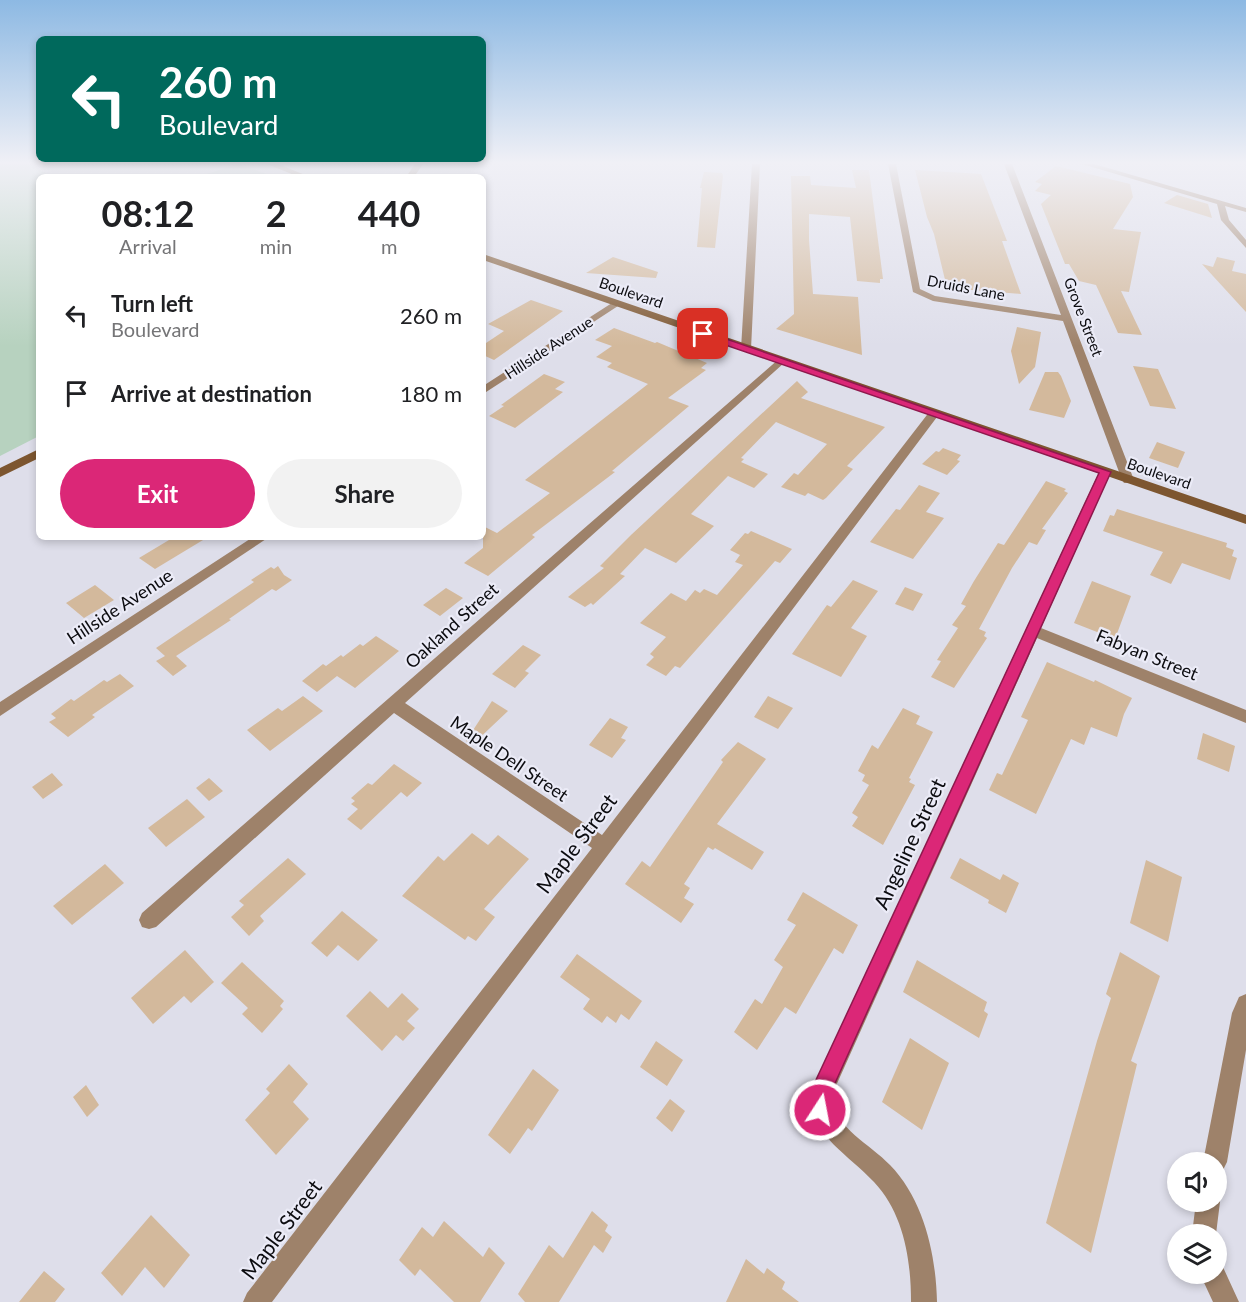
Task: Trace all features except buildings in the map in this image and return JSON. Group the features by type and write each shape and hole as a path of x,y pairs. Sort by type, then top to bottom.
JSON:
{"main road":[{"name":"Boulevard","path":"486,258 1246,520"},
{"path":"0,473 36,455"}],"street":[{"path":"746,349 753,225"},
{"name":"Druids Lane","path":"904,225 916,290 933,298 1068,319"},
{"name":"Grove Street","path":"1032,225 1128,480"},
{"path":"1230,225 1246,244"},
{"name":"Hillside Avenue","path":"486,389 615,304"},
{"name":"Oakland Street","path":"149,920 780,361"},
{"name":"Maple Street","path":"256,1302 934,413"},
{"name":"Angeline Street","path":"924,1302 920,1254 907,1215 890,1182 826,1123 820,1110 820,1098 1105,472"},
{"name":"Hillside Avenue","path":"0,710 257,540"},
{"name":"Fabyan Street","path":"1033,630 1246,717"},
{"name":"Maple Dell Street","path":"393,704 604,846"},
{"path":"1217,1152 1242,1012 1246,1004"},
{"path":"1218,1284 1226,1302"}],"green space":[{"path":"0,225 36,225 36,438 0,456"}],"route":[{"path":"703,334 1105,472 822,1089 820,1110"}]}
